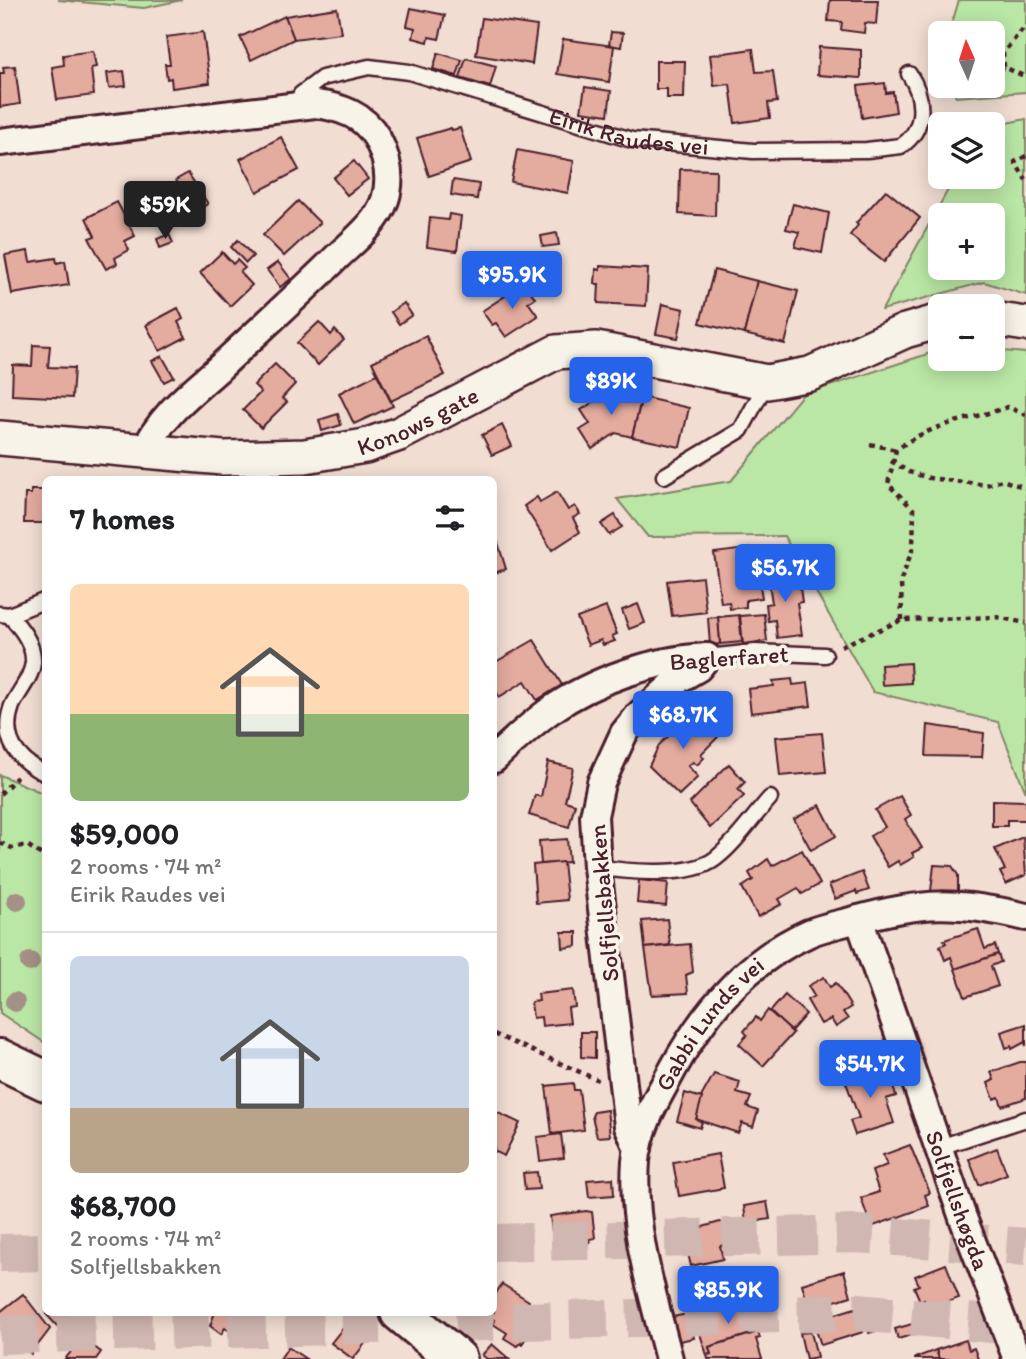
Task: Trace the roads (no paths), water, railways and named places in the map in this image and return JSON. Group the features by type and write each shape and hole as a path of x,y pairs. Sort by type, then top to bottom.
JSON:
{"main road":[{"path":"0,1059 42,1079"},
{"path":"405,1316 457,1359"}],"street":[{"path":"0,142 296,104 330,106 366,123 386,159 386,199 374,220 315,279 167,415 145,451"},
{"path":"1005,320 1026,324"},
{"name":"Konows gate","path":"0,438 274,459 365,446 432,419 537,360 575,349 596,349 767,382 822,369 905,331 928,324"},
{"name":"Baglerfaret","path":"497,756 553,708 608,681 660,662 707,657"},
{"name":"Solfjellsbakken","path":"638,1148 628,1126 597,867 594,816 601,783 624,733 638,716 679,679 698,668 707,657"},
{"name":"Gabbi Lunds vei","path":"669,1359 644,1255 636,1190 638,1148 647,1116 686,1044 734,984 768,956 810,932 883,911 929,904 985,907 1026,917"},
{"name":"Solfjellshøgda","path":"859,919 940,1147 1018,1346"}],"lane":[{"name":"Eirik Raudes vei","path":"296,104 302,94 322,78 369,67 409,72 632,140 720,150 867,150 901,146 917,128 920,96 909,74"},
{"path":"664,477 741,430 767,382"},
{"path":"42,601 5,615 27,638 33,659 32,669 8,718 10,744 20,759 42,772"},
{"name":"Baglerfaret","path":"707,657 755,652 825,655"},
{"path":"597,867 624,871 684,870 712,862 726,850 770,798"},
{"path":"940,1147 1026,1119"}],"tunnel":[{"path":"497,1243 858,1234 1026,1247"},
{"path":"0,1253 42,1252"},
{"path":"0,1335 857,1312 1026,1327"}]}
